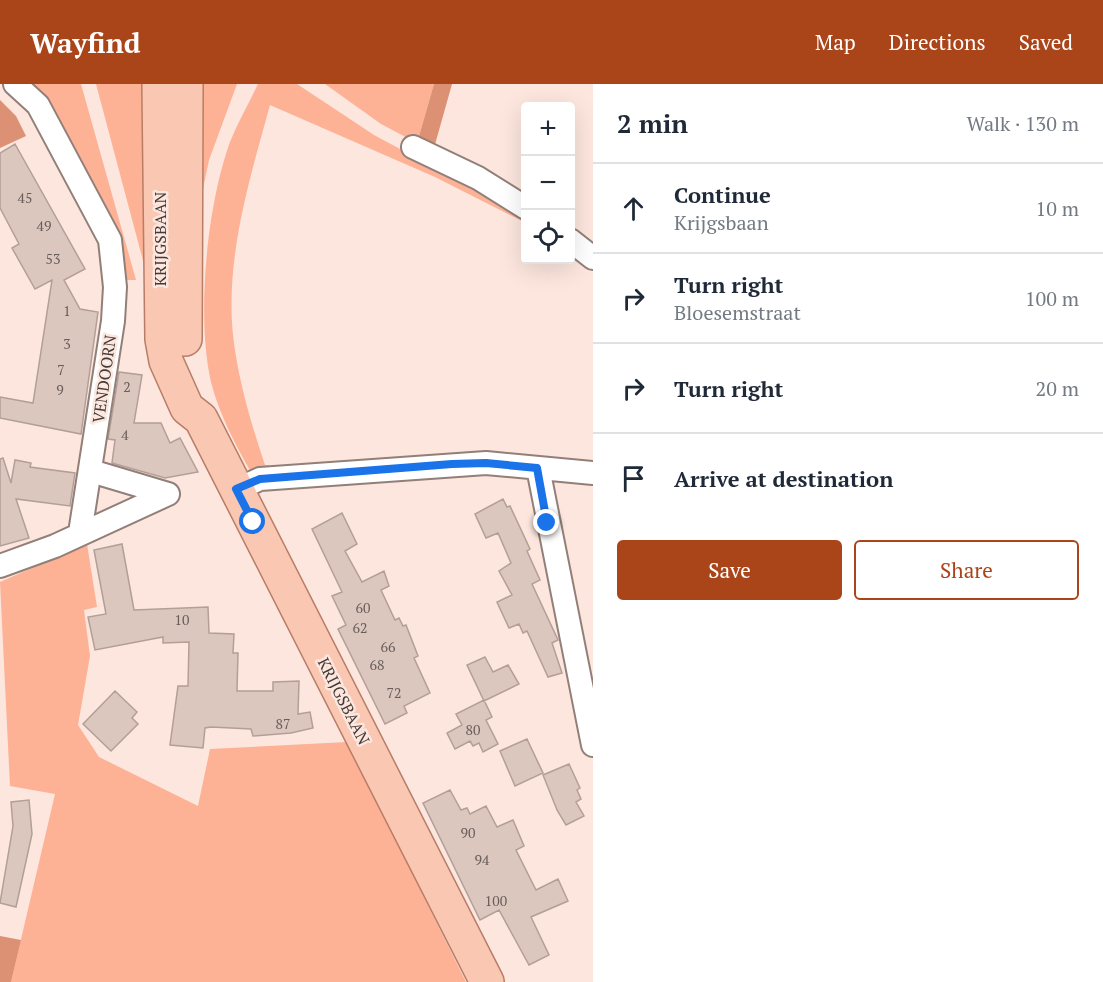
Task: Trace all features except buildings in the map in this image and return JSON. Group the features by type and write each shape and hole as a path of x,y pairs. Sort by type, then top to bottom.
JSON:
{"main road":[{"name":"KRIJGSBAAN","path":"159,84 162,339 166,361 187,408 201,419"},
{"name":"KRIJGSBAAN","path":"186,84 185,349 200,400 201,419 487,982"}],"street":[{"name":"VENDOORN","path":"15,84 38,105 110,240 115,287 113,321 80,533"},
{"path":"413,147 478,178 521,205"},
{"path":"575,244 593,258"},
{"path":"236,489 260,479 452,464 486,463 593,473"},
{"path":"537,468 593,745"},
{"path":"0,566 27,558 168,494 91,471"}],"shaded area":[{"path":"28,84 81,84 136,280 127,280 114,227 90,177"},
{"path":"96,84 149,84 149,283"},
{"path":"195,84 237,84 209,160 198,213"},
{"path":"258,84 297,84 374,135 521,214 521,220 435,177 270,105 241,218 231,306 238,368 265,465 269,465 268,471 252,474 223,418 214,394 204,326 206,261 210,228 222,168 233,135"},
{"path":"325,84 434,84 417,143 381,124"},
{"path":"434,84 452,84 434,148 417,143"},
{"path":"0,100 16,116 26,136 0,148"},
{"path":"87,544 97,607 84,610 90,656 78,725 99,757 198,806 210,749 347,742 466,982 11,982 55,794 10,786 0,582"},
{"path":"0,936 21,940 11,982 0,982"}],"route":[{"path":"253,522 236,489 260,479 486,463 537,468 547,523"}]}
